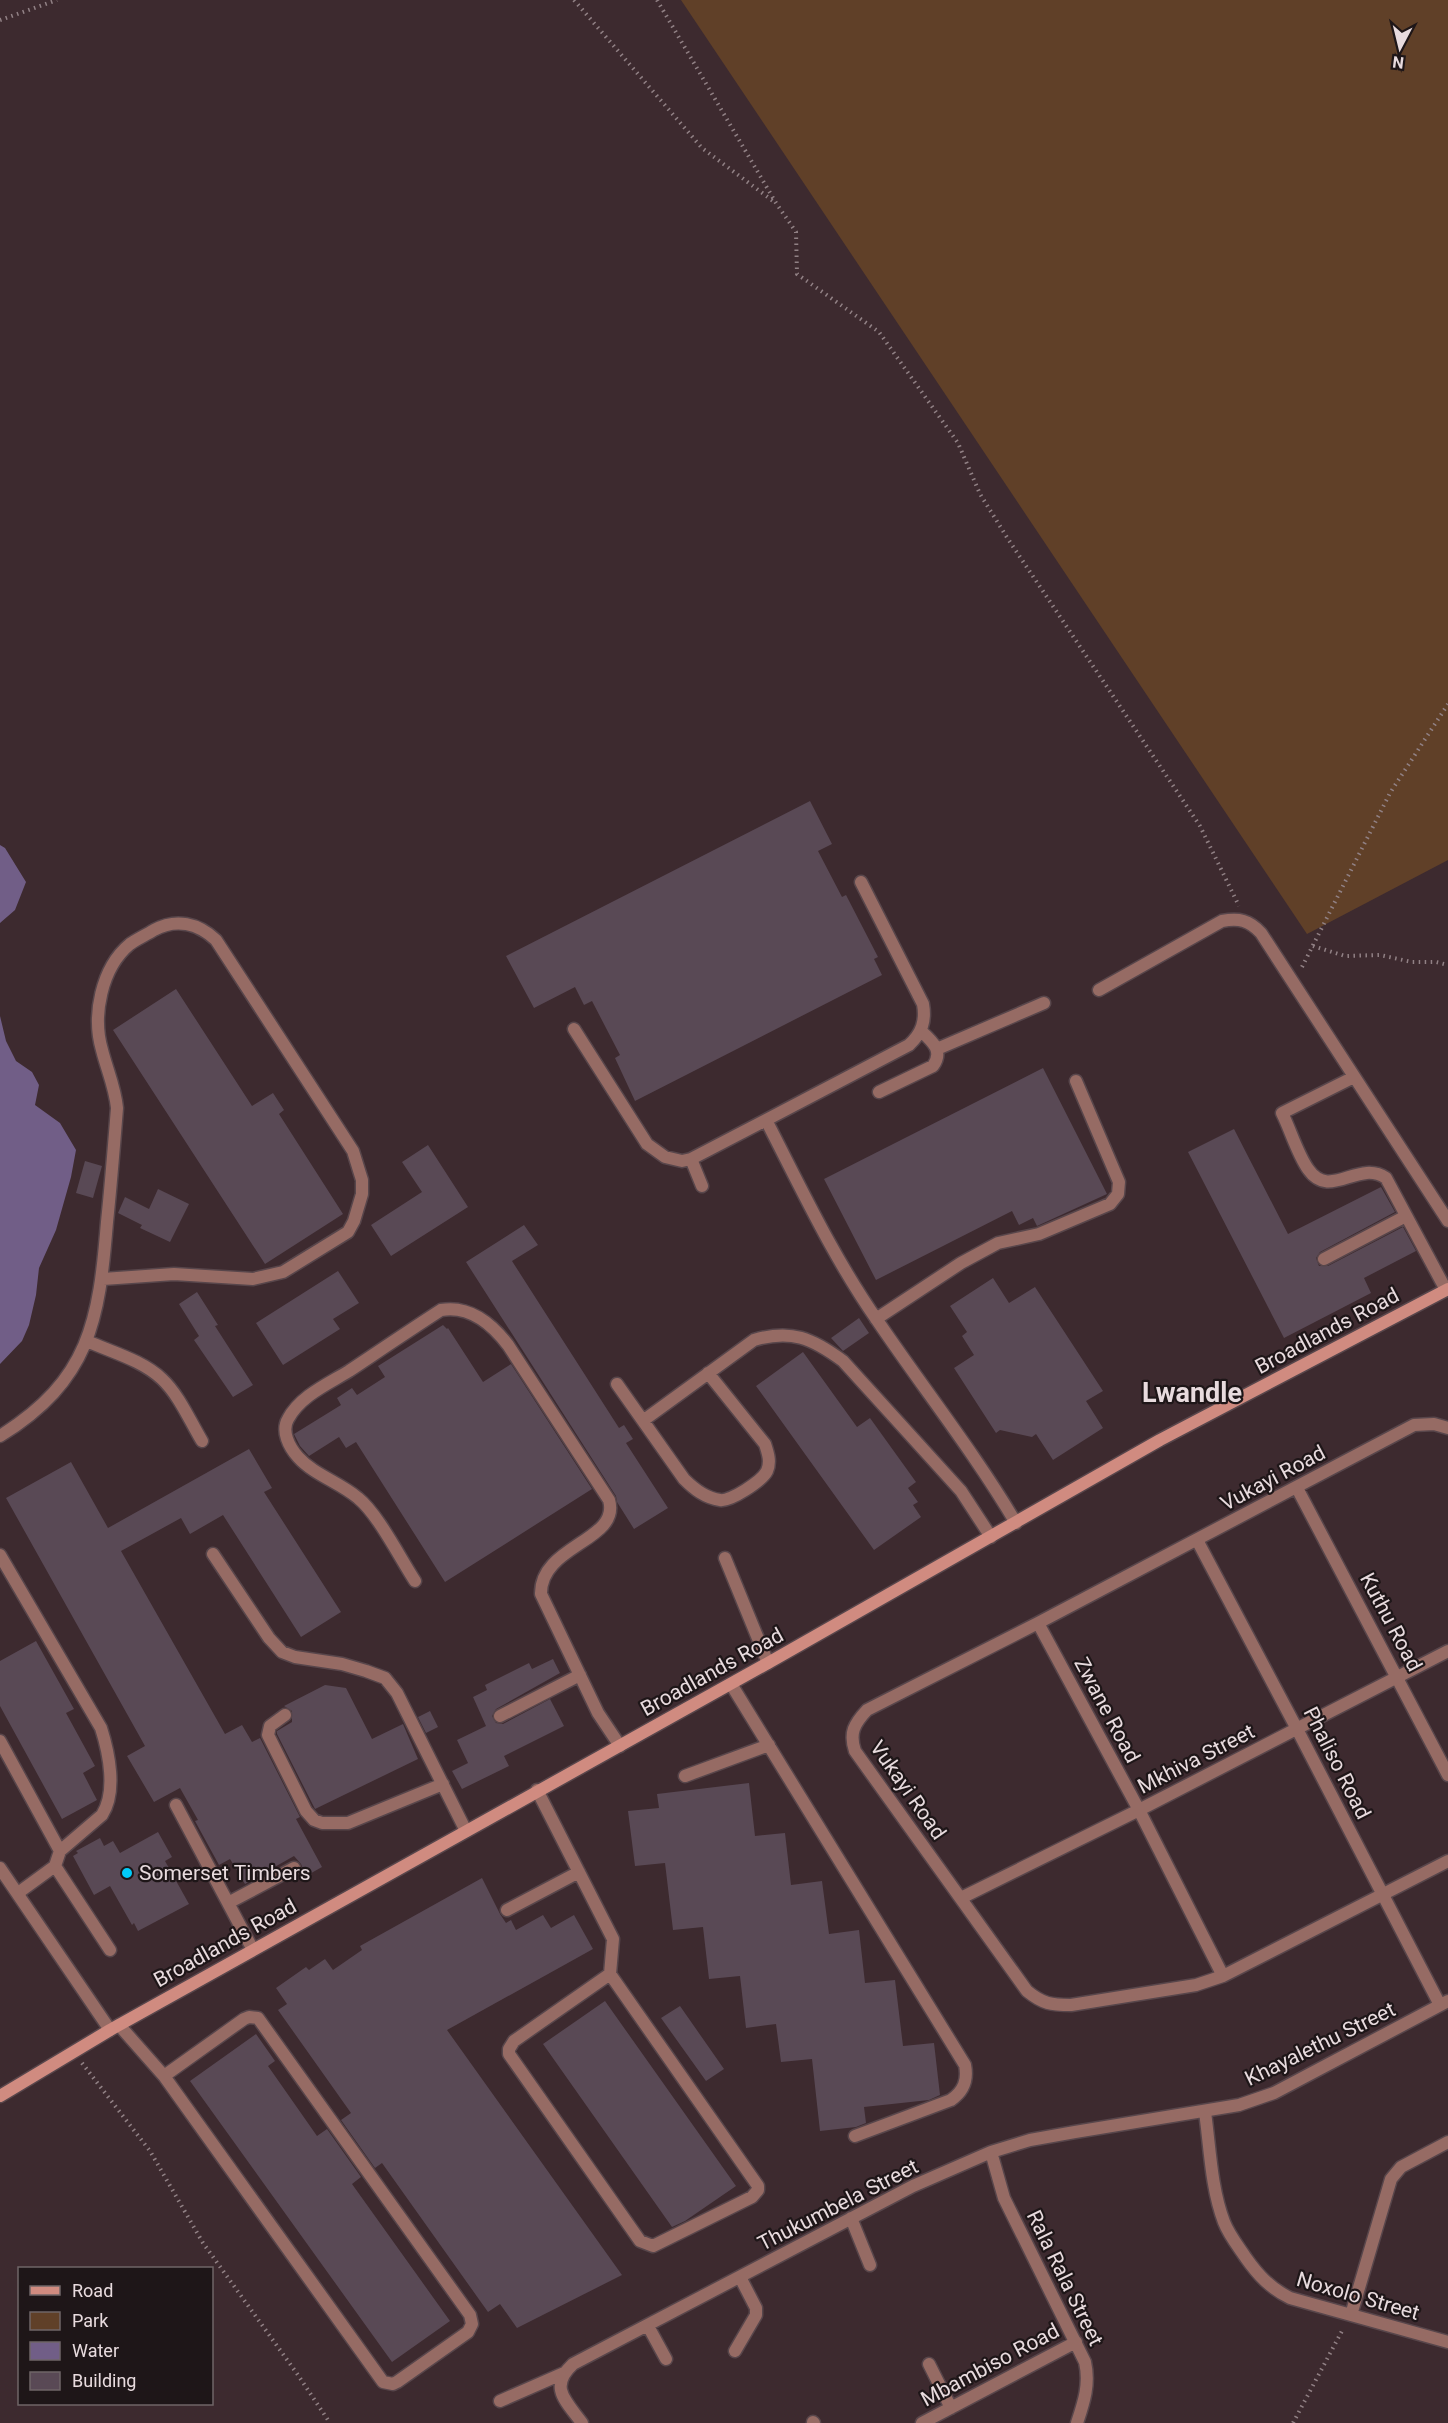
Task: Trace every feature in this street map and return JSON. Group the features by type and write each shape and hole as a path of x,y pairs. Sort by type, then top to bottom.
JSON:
{"main road":[{"name":"Broadlands Road","path":"0,2096 115,2028 537,1790 731,1684 1160,1440 1447,1290"}],"street":[{"path":"574,1029 647,1144 665,1158 682,1161 691,1159 909,1045 921,1031 924,1023 923,1004 861,882"},
{"path":"1098,990 1222,921 1246,920 1261,933 1448,1221"},
{"path":"0,1436 19,1424 52,1395 77,1360 87,1341 99,1300 103,1279 117,1108 114,1085 99,1036 98,1015 102,990 109,973 130,944 162,925 172,923 192,925 201,928 216,940 353,1151 362,1179 359,1209 348,1232 283,1272 240,1280 174,1274 103,1279"},
{"path":"937,1049 1044,1004"},
{"path":"879,1092 933,1066 938,1058 937,1049 921,1031"},
{"path":"1354,1077 1282,1113 1308,1170 1318,1179 1339,1180 1365,1172 1380,1174 1386,1178 1447,1290"},
{"path":"876,1319 961,1263 998,1243 1039,1234 1110,1204 1118,1194 1119,1182 1076,1081"},
{"path":"765,1120 837,1258 876,1319 986,1472 1016,1523"},
{"path":"691,1159 702,1186"},
{"path":"1324,1258 1406,1216"},
{"path":"415,1581 361,1500 343,1486 312,1470 298,1458 290,1446 286,1427 287,1420 293,1412 314,1392 441,1310 453,1308 467,1312 496,1329 609,1500 611,1509 608,1522 547,1569 541,1585 541,1594 598,1713 620,1746"},
{"path":"644,1420 754,1340 771,1335 806,1338 823,1346 843,1361 961,1491 991,1537"},
{"path":"87,1341 140,1364 161,1378 171,1389 202,1441"},
{"path":"617,1384 684,1479 696,1491 718,1500 729,1500 759,1480 766,1473 769,1463 765,1444 708,1373"},
{"name":"Vukayi Road","path":"1448,1428 1434,1424 1414,1425 1038,1623 867,1710 852,1730 851,1740 855,1752 1027,1991 1040,2001 1053,2005 1071,2005 1196,1984 1223,1976 1448,1861"},
{"name":"Kuthu Road","path":"1297,1488 1448,1775"},
{"name":"Phaliso Road","path":"1197,1540 1383,1895 1444,2003"},
{"path":"213,1554 269,1638 282,1652 295,1657 342,1664 385,1678 397,1693 466,1831"},
{"path":"0,1555 96,1718 105,1738 110,1793 102,1815 60,1851 55,1866 18,1893"},
{"path":"725,1558 768,1663"},
{"name":"Zwane Road","path":"1038,1623 1139,1810 1223,1976"},
{"name":"Mkhiva Street","path":"961,1898 1139,1810 1448,1651"},
{"path":"500,1716 580,1675"},
{"path":"731,1684 965,2065 966,2081 958,2095 951,2100 855,2136"},
{"path":"285,1715 270,1726 268,1735 306,1811 314,1820 322,1823 348,1823 443,1784"},
{"path":"0,1741 60,1851"},
{"path":"685,1776 769,1745"},
{"path":"537,1790 613,1939 610,1974 758,2186 758,2190 752,2197 653,2246 640,2241 509,2054 514,2041 610,1974"},
{"path":"176,1805 254,1950"},
{"path":"55,1866 110,1950"},
{"path":"0,1868 115,2028 164,2076 383,2382 393,2384 397,2382 468,2332 472,2324 470,2315 258,2018 244,2019 164,2076"},
{"path":"228,1903 294,1868"},
{"path":"507,1910 579,1872"},
{"name":"Khayalethu Street","path":"1205,2112 1239,2105 1274,2093 1444,2003"},
{"name":"Thukumbela Street","path":"500,2401 564,2373 573,2364 913,2186 991,2152 1030,2140 1205,2112"},
{"name":"Noxolo Street","path":"1205,2112 1219,2207 1225,2224 1245,2257 1263,2280 1290,2298 1448,2342"},
{"path":"1351,2315 1391,2179 1401,2167 1448,2142"},
{"name":"Rala Rala Street","path":"991,2152 1004,2198 1085,2362 1088,2375 1085,2399 1077,2423"},
{"path":"851,2218 870,2265"},
{"path":"735,2351 756,2314 756,2308 740,2277"},
{"path":"648,2326 666,2359"},
{"name":"Mbambiso Road","path":"922,2423 1076,2342"},
{"path":"929,2364 951,2408"},
{"path":"564,2373 560,2382 561,2393 582,2423"}],"path":[{"path":"0,21 57,0"},
{"path":"574,0 702,148 776,203"},
{"path":"657,0 776,203 796,232 797,274 879,332 958,443 980,494 1008,539 1200,826 1246,920"},
{"path":"1294,984 1390,793 1448,704"},
{"path":"1313,946 1345,956 1380,955 1412,962 1436,962 1448,965"},
{"path":"73,2052 150,2151 203,2243 298,2374 330,2423"},
{"path":"1293,2423 1351,2315"}],"green space":[{"path":"681,0 1448,0 1448,860 1307,934"}],"water":[{"path":"0,845 5,848 26,882 15,910 0,923"},
{"path":"0,1016 6,1041 16,1061 32,1072 39,1085 35,1105 60,1123 76,1150 56,1230 39,1268 29,1325 22,1341 0,1364"}],"building":[{"path":"810,801 832,844 818,851 842,897 846,895 878,957 874,959 882,975 635,1101 615,1058 620,1055 592,1001 584,1005 575,987 534,1008 506,956"},
{"path":"176,989 252,1106 273,1093 284,1110 279,1114 343,1214 265,1264 113,1030"},
{"path":"1043,1068 1107,1194 1037,1226 1033,1218 1019,1225 1012,1211 876,1280 824,1179"},
{"path":"1234,1129 1288,1234 1381,1187 1395,1212 1320,1252 1316,1258 1319,1266 1328,1266 1403,1227 1416,1251 1364,1278 1371,1293 1284,1338 1188,1152"},
{"path":"428,1145 468,1207 391,1256 371,1225 422,1192 402,1162"},
{"path":"85,1161 102,1166 93,1198 76,1193"},
{"path":"158,1189 189,1204 170,1242 140,1228 142,1225 118,1213 125,1197 149,1209"},
{"path":"524,1225 538,1245 512,1261 619,1428 624,1425 633,1439 626,1443 668,1508 634,1529 617,1502 616,1496 466,1262"},
{"path":"338,1271 359,1303 333,1319 340,1329 283,1365 256,1323"},
{"path":"993,1278 1009,1303 1035,1287 1103,1391 1086,1401 1103,1428 1053,1460 1036,1434 1032,1437 1000,1430 996,1433 954,1368 974,1355 962,1336 967,1332 950,1306"},
{"path":"197,1292 218,1325 215,1326 253,1385 233,1397 194,1340 199,1336 179,1304"},
{"path":"859,1318 869,1333 843,1351 831,1338"},
{"path":"443,1325 448,1328 483,1382 511,1364 592,1489 445,1582 356,1442 346,1448 339,1437 309,1456 300,1446 294,1434 341,1405 337,1398 352,1388 357,1395 385,1377 378,1366"},
{"path":"803,1352 857,1427 870,1418 916,1482 908,1488 918,1502 913,1505 921,1517 874,1550 756,1386"},
{"path":"249,1449 272,1488 264,1492 341,1612 301,1637 223,1515 190,1534 181,1518 121,1551 225,1734 242,1725 252,1742 260,1738 300,1817 296,1819 322,1867 306,1876 301,1864 294,1856 245,1884 230,1859 219,1865 180,1788 154,1802 127,1756 145,1746 6,1498 71,1462 108,1528"},
{"path":"36,1641 74,1709 66,1713 95,1766 83,1773 97,1800 62,1819 0,1706 0,1661"},
{"path":"553,1659 560,1673 496,1709 492,1716 496,1723 503,1724 550,1699 564,1726 504,1756 509,1766 462,1789 452,1771 468,1763 457,1740 486,1726 473,1697 487,1690 485,1685 529,1663 532,1669"},
{"path":"325,1685 346,1688 372,1739 403,1724 418,1759 315,1809 277,1731 292,1722 292,1711 284,1706"},
{"path":"430,1711 438,1727 426,1733 418,1717"},
{"path":"749,1783 755,1836 785,1833 791,1885 822,1881 829,1934 859,1930 865,1983 895,1980 903,2046 934,2043 940,2095 929,2100 864,2107 866,2123 856,2127 820,2131 812,2059 781,2062 776,2024 746,2028 740,1976 709,1979 703,1927 673,1930 665,1863 635,1866 628,1811 659,1808 657,1794"},
{"name":"Somerset Timbers","path":"158,1832 172,1857 165,1861 189,1904 138,1931 134,1923 132,1925 110,1886 94,1895 73,1856 78,1853 76,1851 100,1838 104,1846 113,1841 120,1853"},
{"path":"482,1878 500,1914 506,1923 511,1920 516,1930 543,1915 551,1928 574,1915 593,1949 447,2030 622,2275 517,2328 500,2304 488,2312 382,2163 375,2168 341,2120 351,2113 278,2010 287,2004 276,1988 306,1967 309,1970 325,1959 333,1970 362,1950 360,1946"},
{"path":"605,2001 736,2186 685,2221 672,2227 543,2044"},
{"path":"680,2006 724,2069 706,2081 661,2018"},
{"path":"256,2034 275,2061 268,2066 317,2136 327,2129 361,2177 352,2184 450,2321 392,2362 190,2081"}],"place":[{"name":"Somerset Timbers","path":"127,1873"}],"district":[{"name":"Lwandle","path":"1192,1393"}]}
